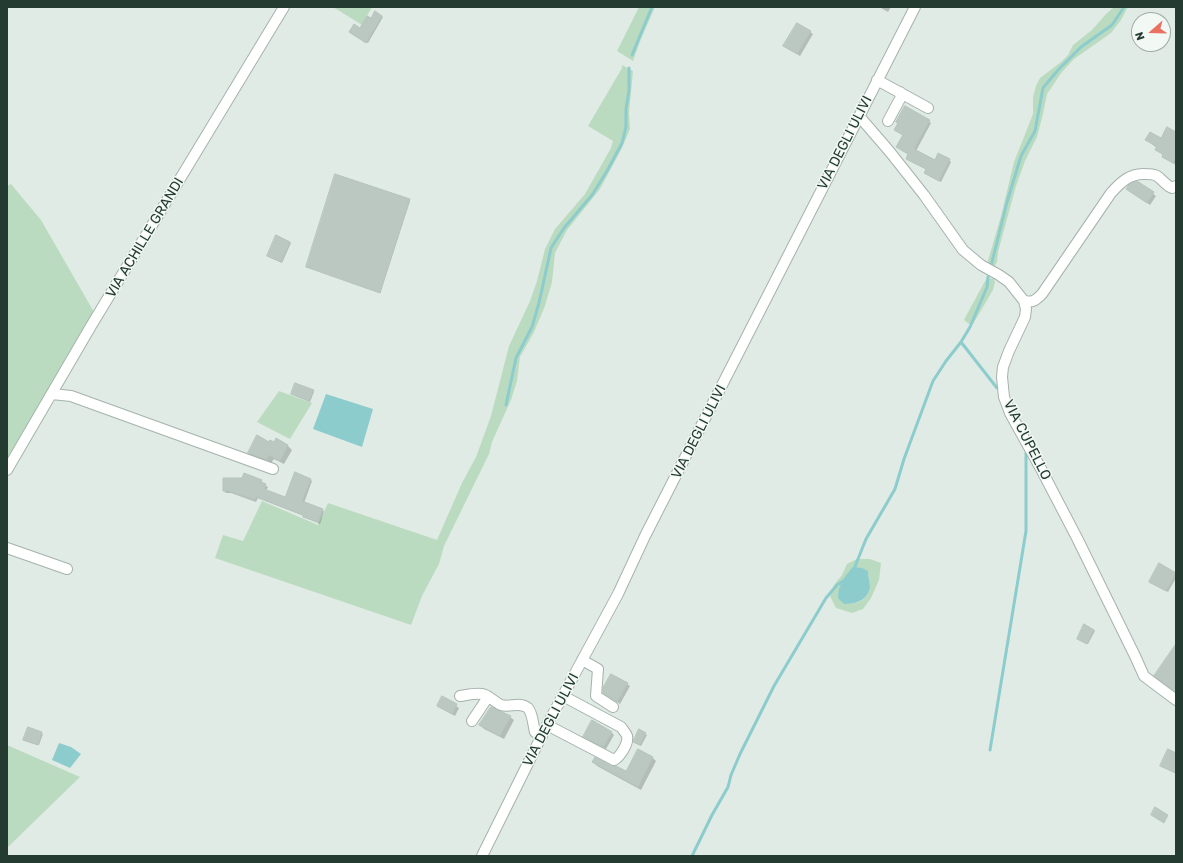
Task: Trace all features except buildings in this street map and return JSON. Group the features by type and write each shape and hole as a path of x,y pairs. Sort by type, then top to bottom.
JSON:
{"street":[{"name":"VIA ACHILLE GRANDI","path":"7,470 284,7"},
{"name":"VIA DEGLI ULIVI","path":"482,856 547,725 618,594 645,536 915,7"},
{"path":"877,80 928,108"},
{"path":"888,121 901,97 900,92"},
{"path":"859,116 924,195 964,250 981,265 1000,275 1009,282 1024,301 1030,303 1042,294 1111,193 1124,181 1132,175 1138,173 1150,174 1158,176 1166,186 1172,188 1176,186"},
{"name":"VIA CUPELLO","path":"1024,301 1026,309 1025,317 1009,350 1003,367 1002,377 1004,397 1010,413 1077,538 1144,676 1176,700"},
{"path":"52,394 71,396 273,469"},
{"path":"7,548 68,569"},
{"path":"582,660 598,669 596,696 613,707"},
{"path":"460,696 482,694 501,705 508,706 515,704 528,708 535,732 542,736"},
{"path":"547,725 614,760 618,758 627,742 627,736 621,727 563,696"},
{"path":"472,721 488,697"}],"green space":[{"path":"333,7 372,7 362,25"},
{"path":"639,7 655,7 633,61 617,51"},
{"path":"1114,7 1128,7 1121,20 1111,33 1074,59 1062,72 1047,94 1037,137 1025,161 1016,186 998,252 997,262 994,267 987,264 1001,216 1014,162 1033,114 1033,97 1036,86 1040,78 1061,62 1068,55 1073,45 1092,30"},
{"path":"622,65 633,71 629,113 630,129 622,148 600,189 567,230 555,253 552,282 545,306 534,332 520,357 517,381 511,400 492,442 489,454 444,546 439,564 422,596 411,625 215,558 223,535 243,541 262,501 318,525 328,503 437,540 462,483 476,457 491,416 509,346 530,301 545,249 555,229 585,194 611,148 613,141 588,126 622,68"},
{"path":"11,184 41,220 94,312 8,458 7,186"},
{"path":"989,278 994,279 995,282 993,290 973,324 969,324 964,320 985,281"},
{"path":"279,391 312,403 290,439 257,422"},
{"path":"857,559 870,559 881,563 879,580 871,598 863,609 852,613 836,608 830,596 834,585 842,575 847,564","holes":["868,571 870,587 867,596 857,603 844,604"]},
{"path":"7,745 80,777 7,848"}],"water":[{"path":"326,394 373,409 362,447 313,429"},
{"path":"853,567 862,568 868,571 870,587 869,592 864,599 860,601 844,604 838,598 838,593 845,577"},
{"path":"59,743 71,747 81,754 70,768 52,760"}],"waterway":[{"path":"632,55 652,7"},
{"path":"991,266 1007,202 1021,156 1035,131 1043,88 1058,70 1081,47 1112,25 1124,7"},
{"path":"506,405 516,358 532,327 539,303 551,248 564,228 592,195 622,143 626,127 629,68"},
{"path":"854,569 866,539 895,489 904,459 933,381 970,327 987,287 988,277"},
{"path":"961,342 997,388"},
{"path":"990,750 1026,531 1026,453"},
{"path":"692,856 712,815 728,787 731,775 740,754 774,686 826,598 837,585 843,581"}]}
